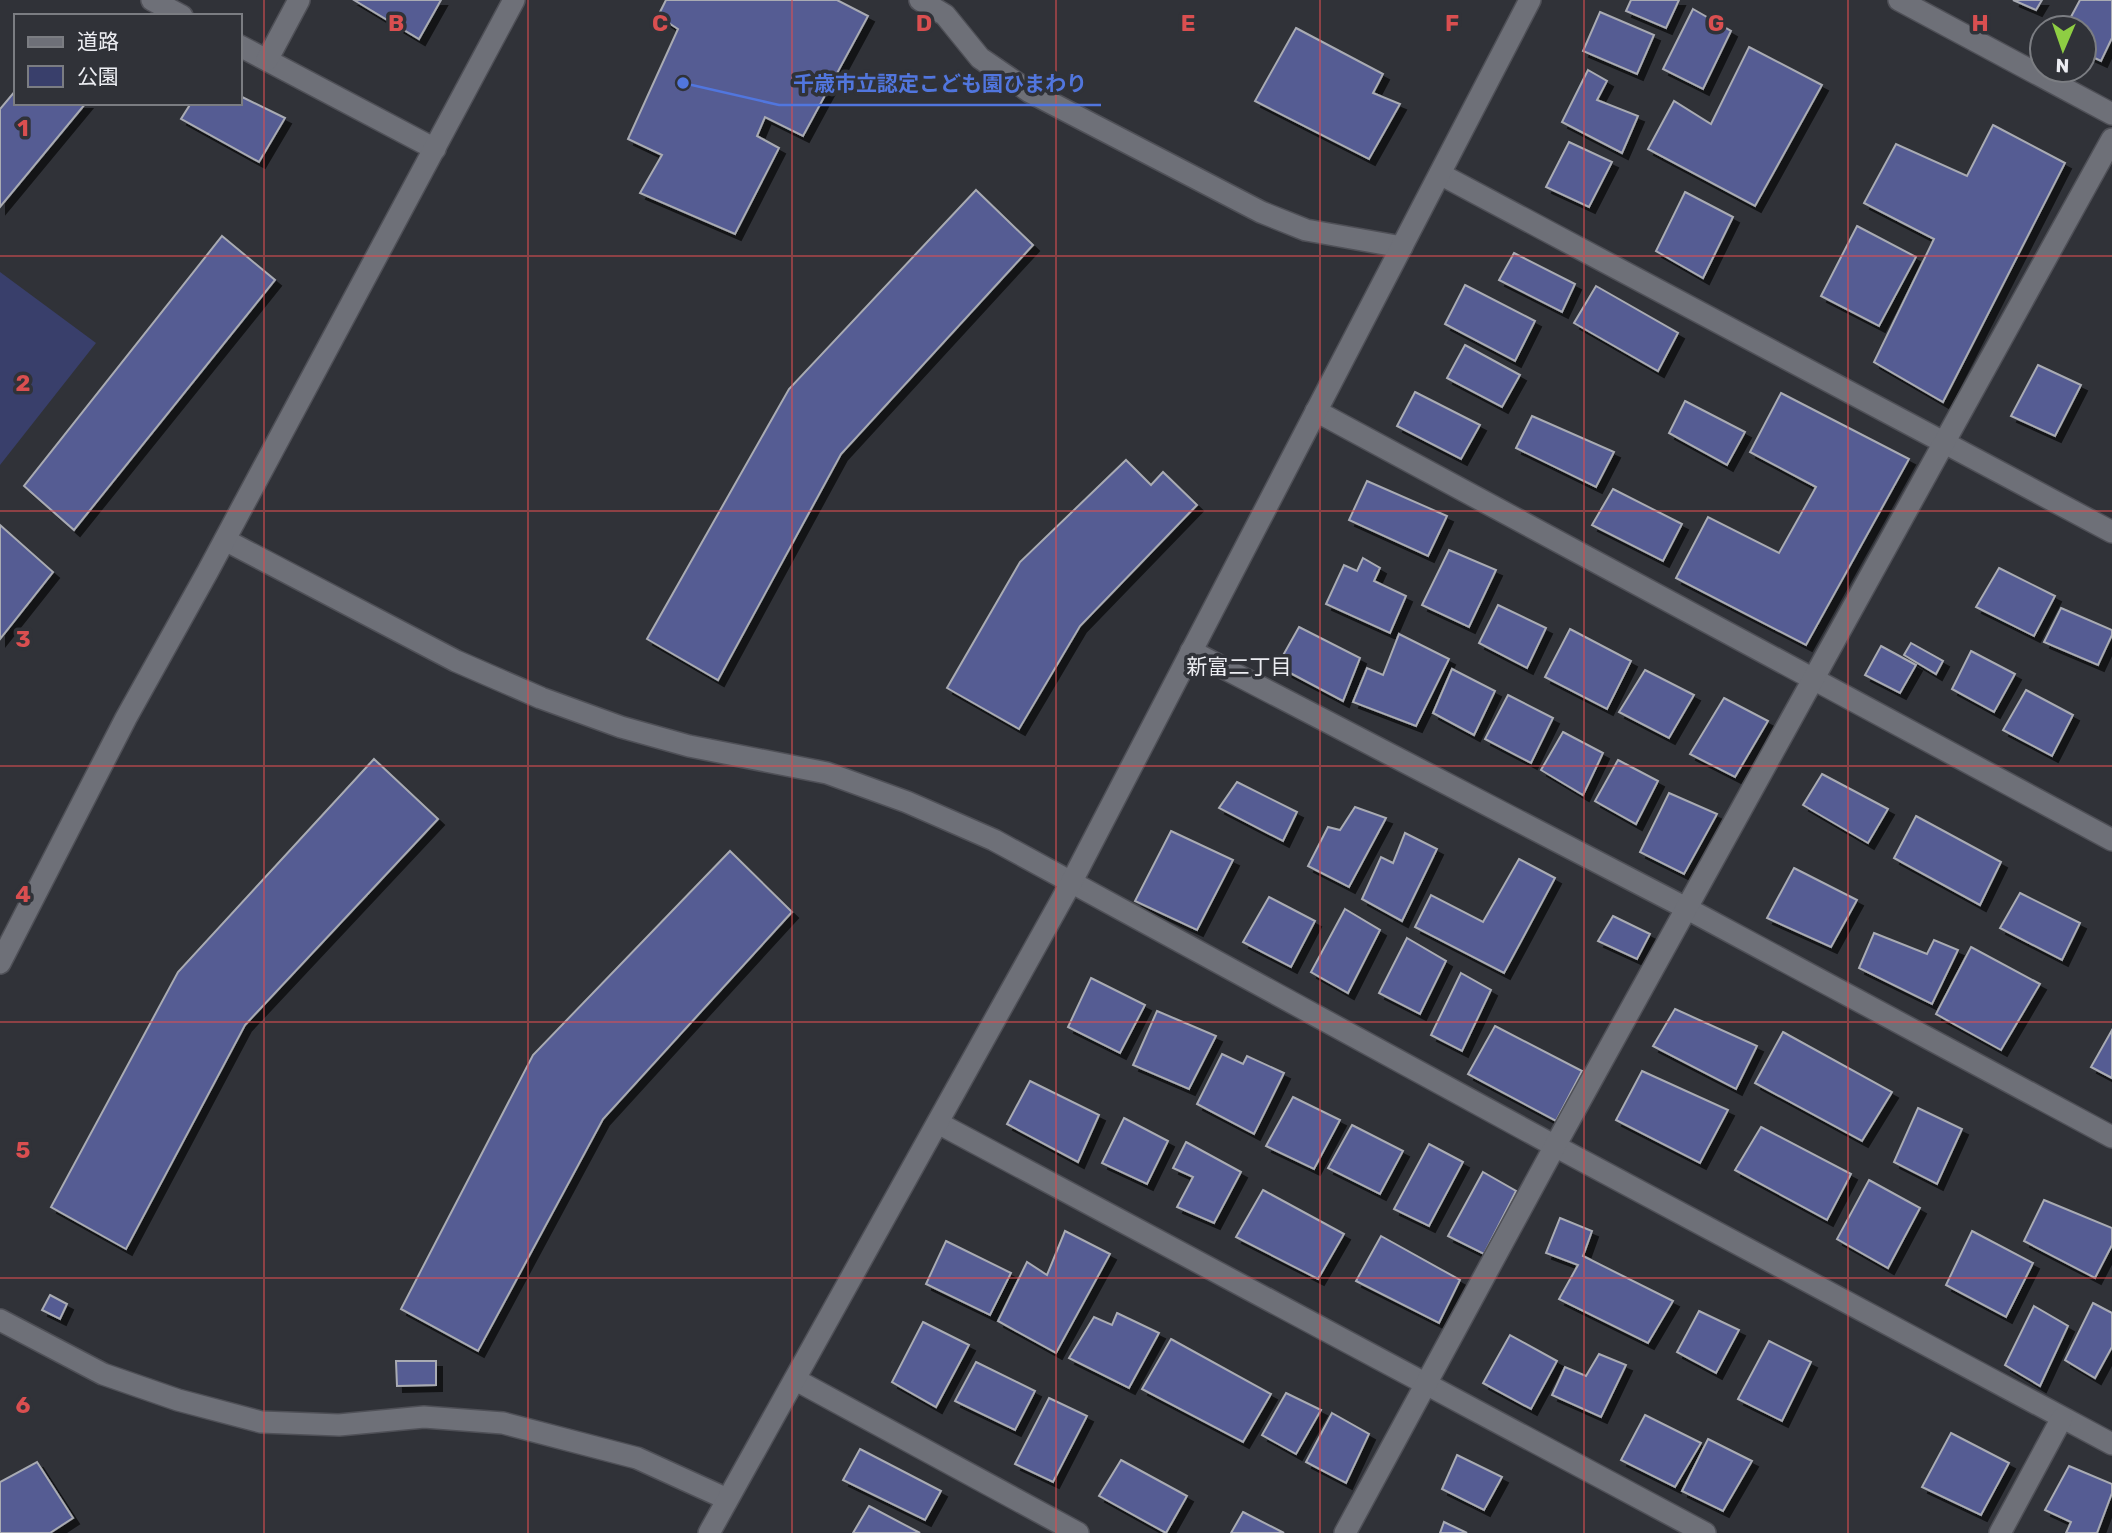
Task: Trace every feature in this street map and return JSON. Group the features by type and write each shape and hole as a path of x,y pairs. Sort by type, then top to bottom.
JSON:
{"street":[{"path":"152,0 178,14"},
{"path":"267,60 299,0"},
{"path":"0,963 125,718 225,540 514,0"},
{"path":"920,0 945,15 980,58 1030,92 1261,212 1306,230 1402,247"},
{"path":"709,1533 1072,881 1530,0"},
{"path":"1899,0 2112,114"},
{"path":"242,47 435,149"},
{"path":"1345,1533 1555,1146 2112,139"},
{"path":"1440,174 2112,531"},
{"path":"1316,411 2112,840"},
{"path":"225,540 456,661 541,698 666,740 827,773 908,802 994,839 1555,1146 2112,1444"},
{"path":"1191,651 1686,908 2112,1137"},
{"path":"937,1123 1706,1533"},
{"path":"0,1320 103,1374 178,1400 261,1422 339,1425 424,1417 503,1423 637,1458 727,1499"},
{"path":"796,1380 1078,1533"},
{"path":"2000,1533 2062,1418"}],"green space":[{"path":"0,272 96,343 0,465"}],"building":[{"path":"354,0 441,0 419,39"},
{"path":"666,0 837,0 868,16 803,136 765,117 757,136 779,148 735,234 640,193 662,155 628,139 678,29 658,16"},
{"path":"1631,0 1679,0 1666,28 1626,11"},
{"path":"2013,0 2042,0 2036,10"},
{"path":"2080,0 2112,0 2112,38 2101,61 2098,60 2098,14 2072,14"},
{"path":"1693,9 1731,31 1703,89 1663,69"},
{"path":"1600,12 1654,35 1637,74 1583,51"},
{"path":"1296,28 1383,74 1373,93 1400,104 1369,159 1255,101"},
{"path":"1749,47 1822,85 1755,206 1648,149 1674,101 1711,124"},
{"path":"1588,70 1607,81 1597,100 1638,116 1622,153 1562,122"},
{"path":"14,92 14,105 84,105 0,207 0,109"},
{"path":"242,97 285,118 259,162 181,119 190,105 242,105"},
{"path":"1993,125 2065,163 1943,402 1874,362 1934,239 1864,203 1896,144 1967,176"},
{"path":"1569,142 1612,162 1589,207 1546,187"},
{"path":"976,190 1033,245 841,454 718,680 647,639 789,389"},
{"path":"1685,192 1733,217 1703,278 1656,251"},
{"path":"1857,226 1916,257 1879,326 1821,296"},
{"path":"222,236 275,280 74,530 24,486"},
{"path":"1514,253 1575,284 1562,312 1499,280"},
{"path":"1465,285 1535,321 1515,361 1445,324"},
{"path":"1596,286 1678,333 1658,371 1574,323"},
{"path":"1465,345 1520,375 1502,407 1447,378"},
{"path":"2038,365 2081,385 2055,436 2011,416"},
{"path":"1415,392 1480,425 1461,459 1397,426"},
{"path":"1781,393 1909,459 1806,645 1676,578 1708,517 1779,553 1816,487 1750,452"},
{"path":"1685,401 1745,432 1727,465 1669,433"},
{"path":"1532,416 1614,452 1596,487 1516,448"},
{"path":"1126,460 1151,485 1163,472 1197,505 1080,626 1019,729 947,688 1020,562"},
{"path":"1367,481 1447,516 1428,556 1349,520"},
{"path":"1613,489 1682,524 1663,561 1592,525"},
{"path":"0,525 53,572 0,639"},
{"path":"1449,550 1496,570 1469,627 1422,605"},
{"path":"1363,558 1380,568 1374,581 1406,596 1390,633 1326,604 1344,565 1357,571"},
{"path":"1999,568 2055,596 2034,636 1976,607"},
{"path":"1498,605 1546,628 1527,668 1479,643"},
{"path":"2061,608 2112,630 2098,665 2044,642"},
{"path":"1299,627 1360,658 1343,701 1277,666"},
{"path":"1570,629 1631,661 1607,709 1545,677"},
{"path":"1399,634 1449,659 1416,726 1353,702 1367,668 1383,675"},
{"path":"1911,643 1943,661 1936,674 1904,655"},
{"path":"1881,646 1916,665 1900,693 1865,675"},
{"path":"1971,651 2015,674 1994,712 1952,689"},
{"path":"1452,669 1495,691 1474,735 1433,713"},
{"path":"1645,670 1694,695 1669,738 1619,712"},
{"path":"2026,690 2073,715 2052,756 2003,730"},
{"path":"1508,695 1553,718 1531,763 1485,739"},
{"path":"1724,698 1768,721 1735,777 1690,754"},
{"path":"1563,732 1603,753 1583,795 1541,770"},
{"path":"374,759 438,819 245,1025 126,1249 51,1207 178,972"},
{"path":"1618,760 1658,781 1636,824 1595,801"},
{"path":"1822,774 1888,809 1868,843 1803,805"},
{"path":"1237,782 1297,812 1283,841 1219,808"},
{"path":"1669,793 1717,814 1684,874 1640,852"},
{"path":"1355,807 1386,818 1349,887 1308,866 1328,827 1340,830"},
{"path":"1916,816 2001,862 1980,905 1894,858"},
{"path":"1171,831 1233,860 1197,930 1135,901"},
{"path":"1405,833 1437,849 1402,921 1362,899 1381,857 1393,863"},
{"path":"730,851 792,912 603,1119 478,1351 401,1309 533,1055"},
{"path":"1519,859 1555,878 1504,973 1415,927 1431,895 1483,922"},
{"path":"1794,868 1857,900 1831,947 1767,918"},
{"path":"2020,893 2080,923 2062,960 2000,928"},
{"path":"1269,897 1315,921 1291,967 1243,942"},
{"path":"1345,909 1380,930 1348,993 1311,972"},
{"path":"1613,916 1650,934 1637,959 1598,941"},
{"path":"1874,933 1927,954 1934,940 1958,950 1932,1004 1859,968"},
{"path":"1407,938 1446,961 1420,1014 1379,993"},
{"path":"1971,947 2040,984 2001,1050 1936,1014"},
{"path":"1461,973 1491,990 1462,1051 1431,1035"},
{"path":"1091,978 1145,1005 1120,1053 1068,1027"},
{"path":"1675,1009 1757,1046 1736,1089 1653,1046"},
{"path":"1157,1011 1216,1036 1189,1089 1133,1065"},
{"path":"1495,1026 1582,1071 1556,1121 1468,1074"},
{"path":"2112,1030 2112,1078 2091,1067"},
{"path":"1783,1032 1892,1092 1862,1141 1755,1083"},
{"path":"1222,1054 1243,1064 1247,1056 1284,1073 1254,1134 1197,1104"},
{"path":"1642,1071 1728,1110 1700,1163 1616,1120"},
{"path":"1030,1081 1099,1115 1078,1162 1007,1124"},
{"path":"1293,1097 1340,1120 1314,1169 1266,1146"},
{"path":"1918,1108 1962,1129 1937,1184 1894,1162"},
{"path":"1124,1118 1168,1141 1147,1184 1102,1163"},
{"path":"1352,1125 1403,1151 1380,1194 1328,1168"},
{"path":"1761,1127 1851,1174 1827,1220 1735,1170"},
{"path":"1186,1142 1241,1172 1214,1223 1177,1207 1193,1177 1173,1168"},
{"path":"1429,1144 1463,1162 1429,1226 1394,1209"},
{"path":"1483,1172 1516,1191 1484,1254 1448,1236"},
{"path":"1869,1180 1920,1208 1888,1268 1837,1239"},
{"path":"1263,1190 1344,1234 1318,1279 1236,1237"},
{"path":"2044,1200 2112,1228 2112,1245 2095,1278 2024,1241"},
{"path":"1560,1218 1592,1231 1583,1256 1673,1301 1648,1343 1559,1299 1578,1265 1546,1253"},
{"path":"1065,1231 1110,1254 1056,1353 998,1321 1027,1262 1047,1275"},
{"path":"1972,1231 2033,1263 2006,1317 1946,1285"},
{"path":"1381,1236 1460,1280 1439,1323 1356,1281"},
{"path":"946,1241 1011,1273 990,1315 926,1284"},
{"path":"50,1295 67,1304 60,1319 42,1310"},
{"path":"2093,1303 2112,1313 2112,1347 2095,1378 2065,1360"},
{"path":"2034,1306 2068,1326 2040,1386 2005,1365"},
{"path":"1699,1311 1739,1330 1716,1373 1677,1352"},
{"path":"1117,1313 1159,1333 1129,1388 1069,1358 1094,1317 1112,1325"},
{"path":"923,1322 969,1345 936,1407 892,1382"},
{"path":"1510,1335 1557,1361 1531,1409 1483,1383"},
{"path":"1171,1339 1271,1394 1243,1442 1142,1389"},
{"path":"1769,1341 1811,1362 1782,1421 1738,1399"},
{"path":"1599,1354 1626,1365 1601,1417 1552,1395 1565,1367 1586,1376"},
{"path":"396,1361 436,1361 436,1385 397,1386"},
{"path":"976,1362 1035,1391 1015,1430 955,1401"},
{"path":"1286,1393 1321,1410 1296,1454 1262,1435"},
{"path":"1049,1398 1087,1416 1053,1482 1015,1464"},
{"path":"1332,1413 1369,1434 1346,1483 1306,1462"},
{"path":"1645,1415 1701,1443 1675,1487 1621,1460"},
{"path":"1951,1433 2009,1463 1981,1515 1922,1487"},
{"path":"1708,1439 1752,1461 1723,1511 1682,1491"},
{"path":"860,1449 941,1491 925,1520 843,1480"},
{"path":"1457,1455 1502,1477 1484,1510 1442,1489"},
{"path":"1121,1460 1187,1496 1166,1533 1099,1496"},
{"path":"37,1462 73,1518 50,1533 0,1533 0,1482"},
{"path":"2069,1466 2112,1484 2112,1493 2097,1533 2066,1533 2071,1522 2045,1510"},
{"path":"869,1506 920,1533 853,1533"},
{"path":"1243,1512 1284,1533 1231,1533"},
{"path":"1444,1522 1467,1533 1440,1533"}],"place":[{"name":"千歳市立認定こども園ひまわり","path":"683,83"}],"district":[{"name":"新富二丁目","path":"1239,666"}]}
